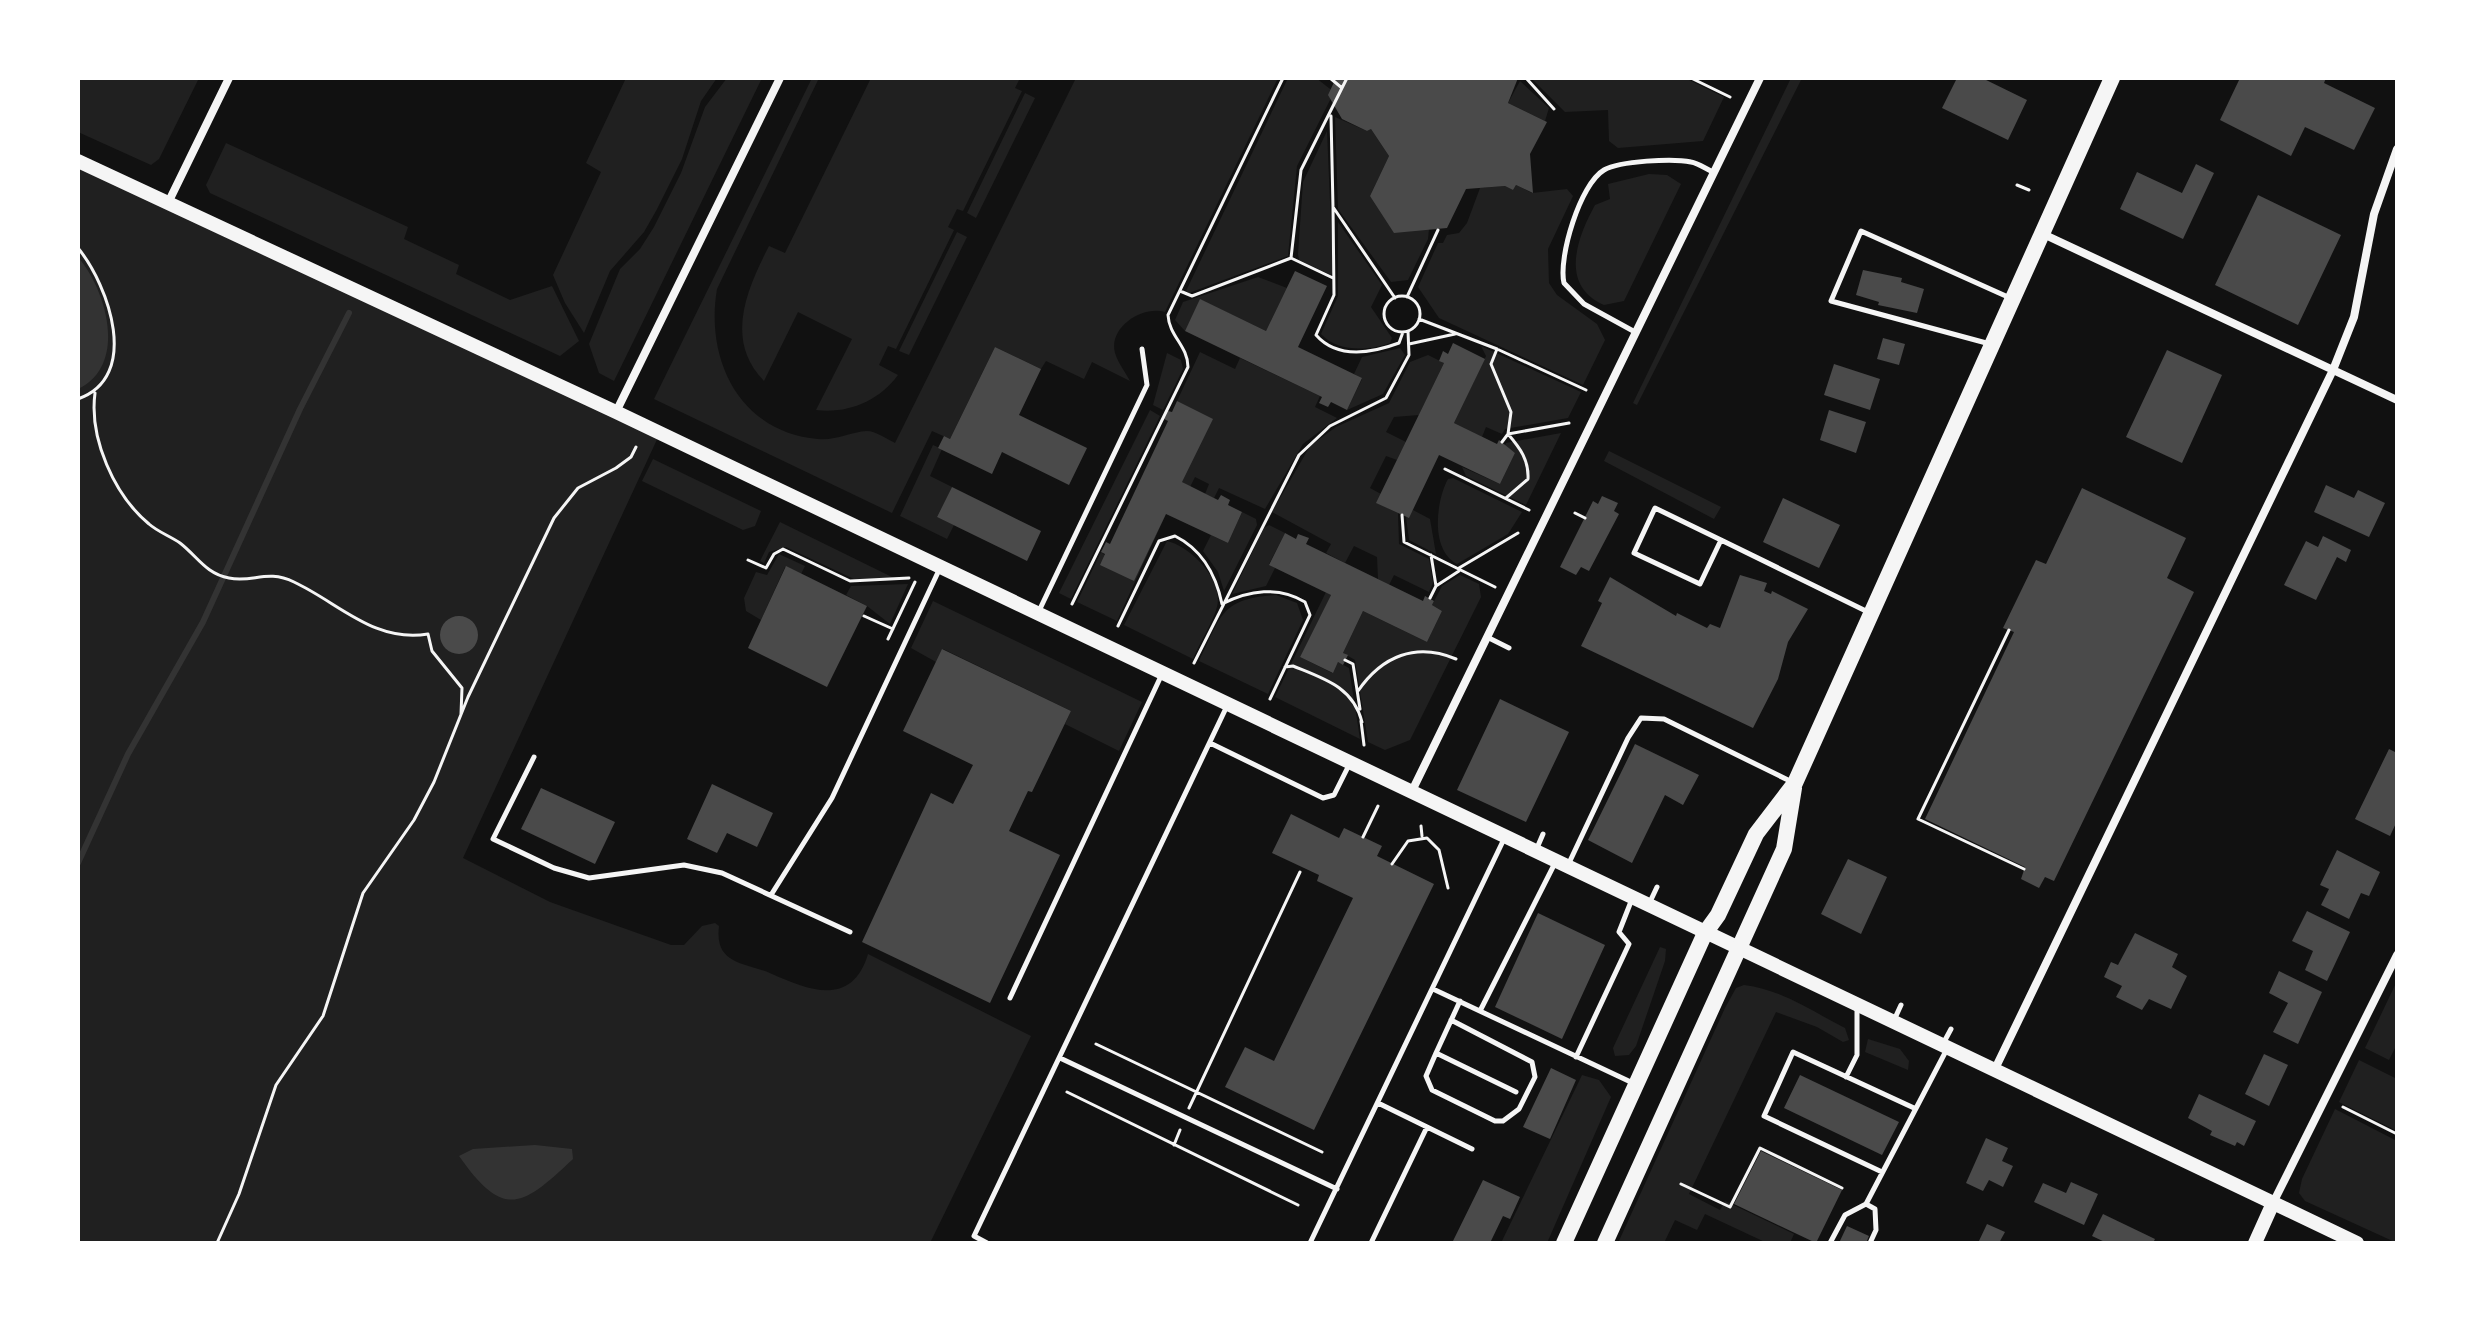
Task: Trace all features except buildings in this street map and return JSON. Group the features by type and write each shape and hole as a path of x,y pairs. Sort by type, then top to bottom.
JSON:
{"main road":[{"path":"1564,1243 1705,933 1718,915 1756,834 1795,783 2112,78"},
{"path":"1605,1243 1784,849 1795,783"}],"street":[{"path":"168,203 229,78"},
{"path":"616,412 780,78"},
{"path":"1410,794 1760,78"},
{"path":"1994,1071 2333,370 2354,317 2374,214 2397,149"},
{"path":"78,161 616,412 1410,794 2357,1243"},
{"path":"2041,233 2397,400"},
{"path":"2255,1243 2397,955"}],"lane":[{"path":"1635,332 1584,304 1564,283 1564,245 1592,184 1604,170 1641,163 1691,162 1713,172"},
{"path":"1991,344 1831,301 1861,231 2011,298"},
{"path":"1038,614 1147,385 1142,349"},
{"path":"1721,540 1700,584 1634,553 1655,508 1721,540 1871,613"},
{"path":"771,895 832,798 940,567"},
{"path":"1487,637 1509,648"},
{"path":"1010,998 1162,674"},
{"path":"970,1243 1227,706"},
{"path":"1480,1011 1641,718 1652,716 1795,783"},
{"path":"1210,743 1323,798 1334,795 1349,764"},
{"path":"534,757 493,839 554,868 589,878 684,865 722,873 850,932"},
{"path":"1535,852 1543,834"},
{"path":"1310,1243 1505,838"},
{"path":"1649,905 1657,887"},
{"path":"1576,1057 1629,944 1619,932 1632,898"},
{"path":"1433,989 1636,1085"},
{"path":"1451,1020 1532,1062 1535,1077 1519,1109 1510,1118 1495,1121 1432,1090 1426,1076 1436,1053 1451,1020 1460,1001"},
{"path":"1893,1023 1901,1005"},
{"path":"1846,1077 1857,1055 1857,1006"},
{"path":"1830,1243 1845,1215 1866,1204 1951,1029"},
{"path":"1882,1172 1764,1116 1793,1052 1914,1108"},
{"path":"1436,1053 1516,1092"},
{"path":"1060,1058 1337,1189"},
{"path":"1378,1103 1472,1149"},
{"path":"1371,1243 1427,1127"},
{"path":"1866,1204 1875,1209 1876,1230 1870,1243"},
{"path":"974,1236 987,1243"}],"path":[{"path":"1072,604 1188,367 1186,352 1168,323 1168,315 1283,78"},
{"path":"1330,78 1342,88"},
{"path":"1291,258 1301,170 1347,78"},
{"path":"1526,78 1554,109"},
{"path":"1691,78 1730,97"},
{"path":"1331,112 1334,295 1316,335 1327,345 1353,351 1379,350 1399,343 1405,331 1419,319 1419,308 1407,297 1395,298 1386,306 1384,318 1391,328 1405,331"},
{"path":"2017,185 2029,190"},
{"path":"1333,207 1395,298"},
{"path":"1407,297 1438,230"},
{"path":"78,248 94,268 113,327 115,351 107,375 95,393 95,431 127,501 150,525 181,544 203,567 217,574 230,579 279,575 382,632 428,634 432,651 462,688 460,722"},
{"path":"1180,291 1192,296 1291,258 1333,278"},
{"path":"1419,319 1497,349 1586,390"},
{"path":"1194,663 1299,455 1330,426 1386,398 1409,355 1405,331"},
{"path":"1409,344 1455,334"},
{"path":"1497,349 1491,364 1511,412 1508,434 1502,442"},
{"path":"78,399 95,393"},
{"path":"1508,434 1569,423"},
{"path":"1506,498 1528,479 1528,467 1521,448 1508,434"},
{"path":"217,1243 239,1194 276,1085 323,1016 363,893 414,820 554,518 578,488 616,468 631,457 636,447"},
{"path":"1445,469 1529,510"},
{"path":"1575,513 1585,518"},
{"path":"1402,515 1404,542 1495,587"},
{"path":"1430,598 1436,586 1459,569 1518,533"},
{"path":"1118,626 1159,541 1168,535 1182,539 1205,561 1216,580 1222,604"},
{"path":"748,560 766,568 774,554 783,549 850,581 909,578"},
{"path":"1431,555 1436,586"},
{"path":"888,639 915,582"},
{"path":"1222,604 1267,591 1285,592 1305,602 1310,615 1270,699"},
{"path":"864,616 893,629"},
{"path":"2009,630 1918,819 2024,869"},
{"path":"1358,691 1371,671 1408,652 1428,649 1456,659"},
{"path":"1345,660 1353,664 1364,745"},
{"path":"1285,667 1293,666 1346,689 1358,707 1362,722"},
{"path":"1363,837 1378,806"},
{"path":"1421,826 1422,836 1439,850 1448,888"},
{"path":"1392,864 1404,844 1422,836"},
{"path":"1174,1145 1194,1091 1300,872"},
{"path":"1096,1044 1322,1152"},
{"path":"1067,1092 1298,1205"},
{"path":"2343,1107 2397,1134"},
{"path":"1681,1184 1730,1207 1760,1148 1842,1188"}],"shaded area":[{"path":"78,78 199,78 159,159 151,165 78,132"},
{"path":"626,78 717,78 701,101 682,159 656,211 644,232 610,271 584,333 565,303 553,275 601,172 586,163"},
{"path":"727,78 762,78 614,381 599,373 589,344 620,269 640,249 654,227 681,173 705,107"},
{"path":"812,78 819,78 717,289 717,341 733,388 748,407 767,422 790,433 818,439 867,431 895,443 1076,78 1278,78 1165,312 1138,315 1129,320 1117,335 1115,353 1130,381 1092,362 1084,379 1046,361 1041,369 995,347 950,439 932,431 892,513 654,399"},
{"path":"871,78 1020,78 1015,88 1022,91 963,211 957,209 948,227 954,230 896,349 888,346 879,365 898,375 882,392 862,404 840,410 816,410 852,339 798,312 764,381 745,349 743,314 753,279 769,246 785,253"},
{"path":"1288,78 1316,78 1334,92 1297,166 1288,256 1189,293 1186,291"},
{"path":"1531,78 1685,78 1724,97 1703,141 1618,148 1609,141 1608,110 1565,112"},
{"path":"1791,78 1802,78 1637,405 1633,403"},
{"path":"1520,81 1549,108 1545,121 1508,103"},
{"path":"1025,93 1035,98 976,218 967,213"},
{"path":"1335,117 1367,131 1371,129 1389,156 1370,196 1429,229 1428,239 1408,280 1391,282 1338,209"},
{"path":"1327,131 1331,275 1299,260 1298,254 1303,182"},
{"path":"226,143 408,227 404,239 459,265 456,274 510,300 552,286 579,341 560,356 210,193 206,185"},
{"path":"78,161 660,433 463,858 550,902 671,945 684,945 702,926 715,923 719,926 719,939 727,956 814,989 840,988 851,982 861,971 868,954 1031,1036 930,1243 78,1243"},
{"path":"1649,174 1667,175 1681,184 1624,301 1604,305 1581,286 1577,273 1576,260 1582,232 1595,205 1610,199 1608,184"},
{"path":"1516,185 1532,193 1567,189 1573,196 1548,249 1549,283 1557,295 1597,324 1605,340 1583,385 1439,318 1418,287 1438,243 1443,243 1447,235 1459,233 1467,223 1480,188 1505,186 1513,190"},
{"path":"1338,222 1382,285 1371,307 1392,338 1390,343 1373,348 1344,347 1321,334 1338,296"},
{"path":"957,232 967,237 909,355 899,351"},
{"path":"78,257 88,271 104,307 108,346 94,378 78,389"},
{"path":"1258,277 1287,288 1266,331 1201,300 1185,331 1175,320 1183,302"},
{"path":"1481,346 1581,392 1568,418 1505,429 1502,434 1486,427 1482,437 1454,423 1486,356"},
{"path":"1400,348 1405,355 1383,394 1347,410 1362,379 1354,374 1362,357"},
{"path":"1200,352 1235,369 1240,358 1320,396 1315,407 1337,418 1303,444 1265,509 1219,488 1214,498 1205,494 1209,484 1195,477 1190,487 1182,482 1177,401"},
{"path":"1167,353 1181,360 1183,369 1163,410 1153,405"},
{"path":"1428,355 1444,363 1419,415 1394,417 1386,432 1406,442 1397,460 1386,456 1370,488 1381,494 1377,503 1398,513 1399,544 1429,559 1433,583 1429,592 1394,575 1389,585 1378,579 1377,557 1354,546 1345,563 1326,553 1331,544 1272,512 1310,446 1336,427 1389,403 1410,362"},
{"path":"1150,410 1160,416 1071,599 1059,593"},
{"path":"1561,433 1526,505 1466,476 1462,467 1500,484 1515,453 1504,447 1506,443"},
{"path":"933,445 942,449 930,476 952,487 937,517 954,525 947,539 900,516"},
{"path":"1609,451 1721,507 1714,519 1604,461"},
{"path":"653,459 761,511 755,526 743,530 642,481"},
{"path":"1453,478 1522,512 1508,534 1457,564 1443,548 1438,524 1444,488 1448,479"},
{"path":"1413,510 1430,519 1436,554 1409,540 1406,517"},
{"path":"1242,512 1256,519 1257,525 1224,591 1218,572 1203,551 1211,535 1228,543"},
{"path":"1166,514 1117,621 1077,602 1101,552 1134,580"},
{"path":"780,522 894,578 854,579 786,547 769,552 764,563 760,561"},
{"path":"1269,525 1285,533 1269,564 1275,568 1266,586 1232,594 1264,528"},
{"path":"1167,541 1195,557 1210,576 1218,597 1215,613 1193,659 1124,625"},
{"path":"779,554 805,566 801,574 785,567 761,620 746,611 744,598 756,572 767,575"},
{"path":"1460,575 1479,584 1481,597 1410,740 1385,750 1368,742 1355,660 1343,653 1363,611 1427,642 1442,611 1432,605 1442,586"},
{"path":"908,584 890,624 846,595 851,586"},
{"path":"1326,592 1331,595 1300,657 1332,673 1338,662 1349,668 1360,739 1275,697"},
{"path":"1276,595 1297,603 1303,620 1268,694 1199,661 1225,612 1244,601"},
{"path":"933,601 1142,702 1119,751 1065,724 1071,711 943,649 936,662 911,648"},
{"path":"1660,947 1666,949 1665,961 1636,1046 1629,1055 1615,1056 1613,1048"},
{"path":"2397,981 2397,1044 2389,1060 2365,1048"},
{"path":"1744,985 1771,991 1808,1008 1845,1028 1849,1040 1843,1042 1817,1027 1776,1012 1689,1194 1720,1210 1725,1201 1794,1234 1790,1243 1767,1243 1705,1214 1697,1230 1675,1220 1664,1243 1618,1243 1725,1008 1736,988"},
{"path":"1868,1039 1900,1049 1909,1061 1908,1070 1865,1052"},
{"path":"2359,1060 2397,1079 2397,1131 2339,1102"},
{"path":"1582,1075 1599,1080 1611,1097 1547,1243 1501,1243"},
{"path":"2335,1109 2397,1141 2397,1243 2305,1201 2299,1193 2302,1179"},
{"path":"535,1145 572,1149 573,1159 540,1188 514,1200 501,1198 489,1190 459,1156 473,1149"}],"waterway":[{"path":"78,863 128,754 203,622 300,409 349,313"}]}
